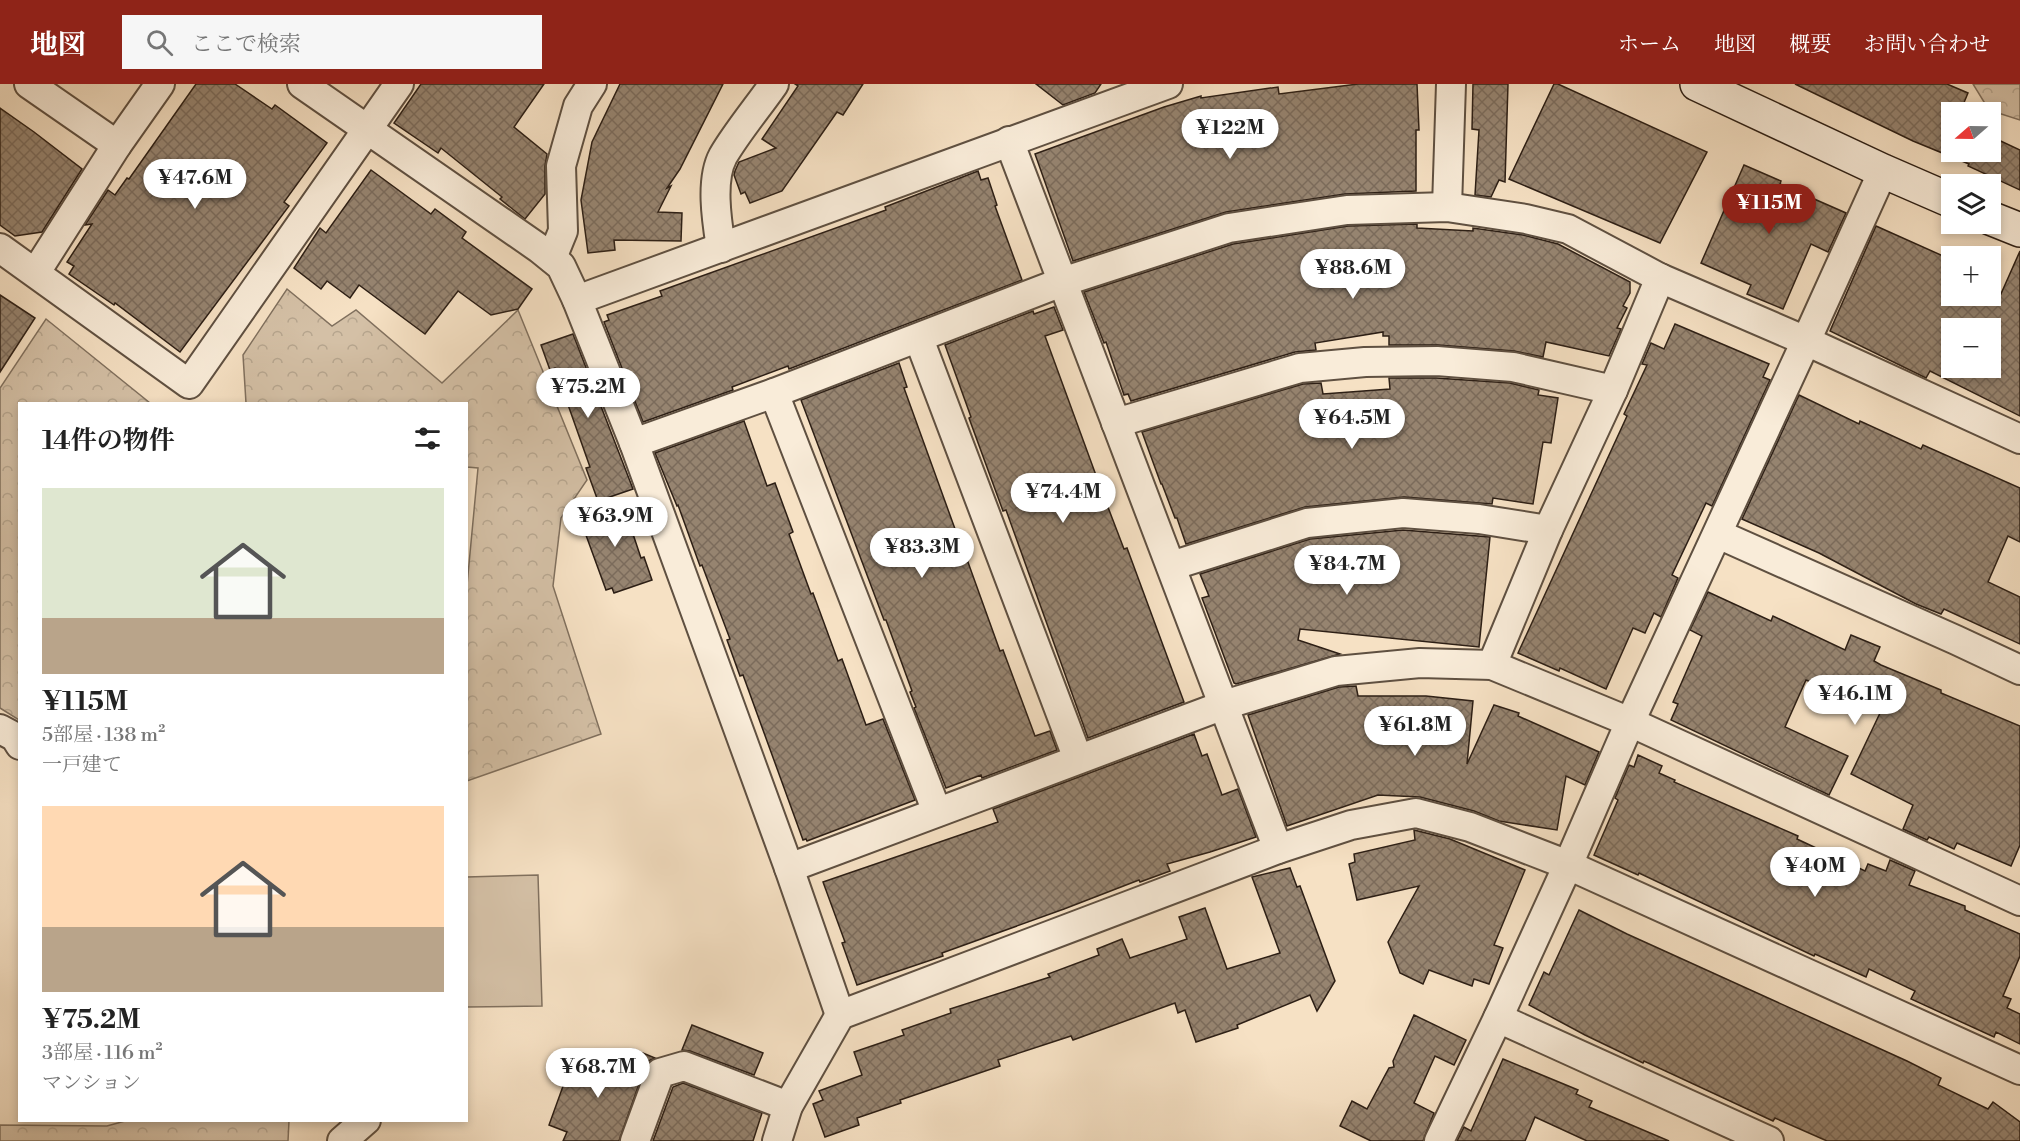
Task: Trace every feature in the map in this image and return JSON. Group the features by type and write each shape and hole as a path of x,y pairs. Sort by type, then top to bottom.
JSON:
{"street":[{"path":"29,84 117,145"},
{"path":"36,272 117,145 160,84"},
{"path":"302,84 561,266 578,300 634,443 789,868 840,1015"},
{"path":"0,248 189,384 399,84"},
{"path":"552,258 563,231 561,166 578,106 592,84"},
{"path":"721,248 715,207 722,158 774,84"},
{"path":"578,300 1168,84"},
{"path":"1447,207 1451,84"},
{"path":"1697,84 1941,196"},
{"path":"1009,141 1278,849"},
{"path":"1439,1141 1568,866 1630,722 1883,171"},
{"path":"634,443 919,339 1062,282 1229,228 1347,210 1447,207 1526,219 1568,229 1660,278 1806,341 2020,439"},
{"path":"2001,222 2020,230"},
{"path":"1492,665 1548,530 1660,278"},
{"path":"919,339 1078,759"},
{"path":"1116,423 1300,368 1365,362 1437,361 1513,367 1612,390"},
{"path":"774,393 937,812"},
{"path":"1171,566 1307,523 1403,513 1479,519 1548,530"},
{"path":"1718,534 1956,639 2020,670"},
{"path":"789,868 1224,705 1336,671 1420,663 1492,665 1630,722 2020,901"},
{"path":"0,729 15,737 18,742"},
{"path":"777,1141 788,1106 840,1015 1278,849 1351,825 1416,813 1470,827 1568,866 2020,1070"},
{"path":"1498,1018 1769,1141"},
{"path":"635,1141 660,1072 684,1066 788,1106"},
{"path":"342,1141 364,1122"}],"green space":[{"path":"1973,84 2020,84 2020,120 2001,114 2001,102 1984,102"},
{"path":"287,289 332,326 356,310 442,383 518,310 587,480 561,518 553,586 601,734 468,781 468,575 478,468 468,467 468,402 246,402 243,355"},
{"path":"46,319 149,402 18,402 18,719 0,708 0,388"},
{"path":"538,875 542,1006 468,1007 468,877"},
{"path":"121,1122 289,1122 288,1141 0,1141 0,1125 107,1126"}],"building":[{"path":"196,84 235,84 272,109 275,105 327,143 284,202 289,206 180,352 115,303 114,305 69,274 74,266 67,262 92,224 85,225 108,190 115,195 127,178 129,179"},
{"path":"421,84 544,84 514,127 547,154 545,194 525,219 500,199 502,197 441,148 438,153 394,123"},
{"path":"620,84 723,84 680,169 667,188 671,186 658,212 682,213 681,241 614,240 615,250 588,253 581,200 592,142"},
{"path":"795,84 863,84 843,115 837,112 782,191 750,203 745,192 741,194 734,175 735,171 739,162 776,148 762,139 798,86"},
{"path":"1036,84 1101,84 1095,93 1063,105"},
{"path":"1358,84 1417,84 1419,130 1416,130 1416,191 1345,194 1226,212 1073,261 1035,154 1164,107 1201,96 1201,98 1278,87 1279,94"},
{"path":"1473,84 1508,84 1505,182 1499,180 1491,197 1475,195 1479,130 1472,129"},
{"path":"1554,84 1707,152 1660,243 1509,179"},
{"path":"1795,84 1947,84 1968,93 1964,102 1941,102 1941,152"},
{"path":"0,108 82,169 42,232 15,236 0,225"},
{"path":"2001,141 2020,150 2020,190 2001,181 2001,174 1985,174 1968,166 1969,164 1964,162 2001,162"},
{"path":"1744,165 1781,181 1780,184 1846,213 1828,252 1811,244 1783,309 1747,294 1751,285 1701,263"},
{"path":"371,170 431,214 435,209 466,232 462,238 532,289 518,309 491,315 458,291 425,334 359,285 350,298 327,281 321,289 294,268 320,228 326,233"},
{"path":"978,171 981,180 988,178 997,205 995,206 1022,280 643,422 604,322 609,320 607,315 662,296 660,291 886,210 885,207"},
{"path":"1417,224 1417,228 1473,231 1473,228 1523,235 1558,244 1630,282 1630,293 1623,306 1627,308 1617,328 1621,329 1609,356 1546,342 1543,357 1514,351 1438,345 1389,345 1389,336 1383,336 1383,332 1315,343 1316,350 1295,352 1131,401 1128,394 1124,395 1106,342 1104,343 1084,292 1233,244 1348,226"},
{"path":"1876,226 1941,255 1941,306 2001,306 2001,294 2020,251 2020,416 1944,378 2001,378 2001,318 1941,318 1941,376 1930,371 1926,378 1830,331"},
{"path":"0,295 35,318 0,372"},
{"path":"1054,307 1063,330 1045,336 1101,489 1124,549 1127,548 1184,702 1088,738 1006,510 1003,511 969,418 971,417 945,345 1033,311 1034,314"},
{"path":"1675,324 1769,364 1763,377 1770,380 1712,506 1706,503 1672,575 1678,578 1661,617 1654,613 1645,633 1633,628 1606,689 1560,668 1559,671 1518,653 1627,416 1624,414 1647,365 1642,364 1651,343 1664,349"},
{"path":"573,334 633,489 598,501 586,468 590,467 555,368 550,370 541,345"},
{"path":"899,363 907,387 904,388 1000,651 1003,650 1035,736 1050,731 1057,750 982,778 981,775 946,788 914,708 916,707 910,692 912,691 886,620 884,620 801,400"},
{"path":"1389,378 1436,378 1510,383 1539,390 1538,395 1558,398 1551,443 1543,442 1533,504 1493,498 1492,504 1404,497 1305,507 1186,544 1142,432 1303,384 1321,383 1323,394 1390,389"},
{"path":"1799,395 1859,424 1860,421 1921,449 1923,445 2020,488 2020,542 2008,536 1988,582 2020,597 2020,644 1944,609 1941,614 1916,604 1819,553 1742,519"},
{"path":"744,421 767,486 775,483 793,532 789,534 811,594 813,593 838,661 842,659 866,725 883,719 915,800 807,841 803,840 743,675 740,676 727,640 730,639 702,565 700,566 678,505 655,453"},
{"path":"622,501 641,558 644,557 652,580 614,593 612,588 606,590 579,516"},
{"path":"1403,530 1490,537 1479,647 1300,629 1298,640 1340,654 1234,683 1202,598 1209,596 1200,574 1310,539"},
{"path":"1708,592 1771,621 1773,616 1845,650 1851,635 1880,647 1874,661 1881,665 2020,726 2020,845 2011,866 1957,843 1954,849 1929,837 1927,840 1903,829 1913,805 1851,774 1881,711 1806,680 1785,727 1848,756 1829,795 1671,720 1678,704 1673,702 1702,636 1690,630"},
{"path":"1356,686 1358,696 1426,696 1473,701 1467,764 1494,705 1519,713 1518,716 1599,752 1585,785 1566,776 1557,830 1499,821 1474,811 1420,797 1378,795 1287,826 1248,715 1339,687"},
{"path":"1194,734 1202,756 1207,754 1222,795 1238,789 1256,837 1167,864 1170,871 1140,882 1139,880 942,953 943,956 857,985 842,943 845,942 823,882 998,822 993,809"},
{"path":"1638,755 1662,766 1659,773 1675,780 1674,782 1798,836 1797,839 1865,871 1868,864 1886,871 1890,860 1915,871 1909,885 1965,906 1965,910 2020,934 2020,956 2003,996 2011,999 2007,1008 2020,1014 2020,1044 1996,1032 1994,1037 1911,999 1915,991 1869,969 1866,977 1815,954 1814,956 1639,873 1638,875 1594,855 1618,800 1615,798 1629,765 1634,767"},
{"path":"1414,830 1450,839 1525,870 1494,945 1503,948 1489,984 1474,979 1472,986 1429,970 1423,984 1400,973 1388,942 1419,886 1357,900 1349,864 1355,862 1354,854 1415,840"},
{"path":"1290,868 1297,887 1300,886 1335,981 1317,1011 1310,995 1237,1025 1238,1028 1196,1042 1185,1010 1178,1013 1175,1003 1073,1040 1071,1036 998,1060 1000,1066 900,1100 901,1103 857,1118 859,1125 825,1137 813,1104 823,1100 819,1091 862,1075 854,1052 904,1035 902,1030 951,1013 950,1009 1050,977 1048,974 1099,955 1097,949 1122,939 1130,958 1187,939 1179,917 1205,908 1227,969 1280,953 1252,877"},
{"path":"1579,910 1907,1061 1941,1078 1938,1085 1988,1109 1993,1102 2020,1122 2020,1141 1827,1141 1775,1118 1773,1121 1585,1035 1529,1005 1544,972 1549,975"},
{"path":"1414,1015 1466,1040 1454,1065 1435,1056 1414,1103 1434,1113 1423,1141 1371,1141 1340,1126 1352,1101 1367,1109 1389,1068 1394,1067 1393,1061"},
{"path":"692,1025 763,1053 754,1075 682,1050"},
{"path":"633,1049 655,1058 648,1061 645,1067 619,1141 563,1141 567,1132 549,1125 575,1058 607,1069 612,1056 628,1062"},
{"path":"1503,1059 1578,1090 1576,1094 1592,1101 1589,1107 1669,1141 1587,1141 1535,1117 1525,1141 1457,1141 1464,1127 1471,1131"},
{"path":"683,1083 762,1113 753,1141 653,1141 673,1087"}]}
